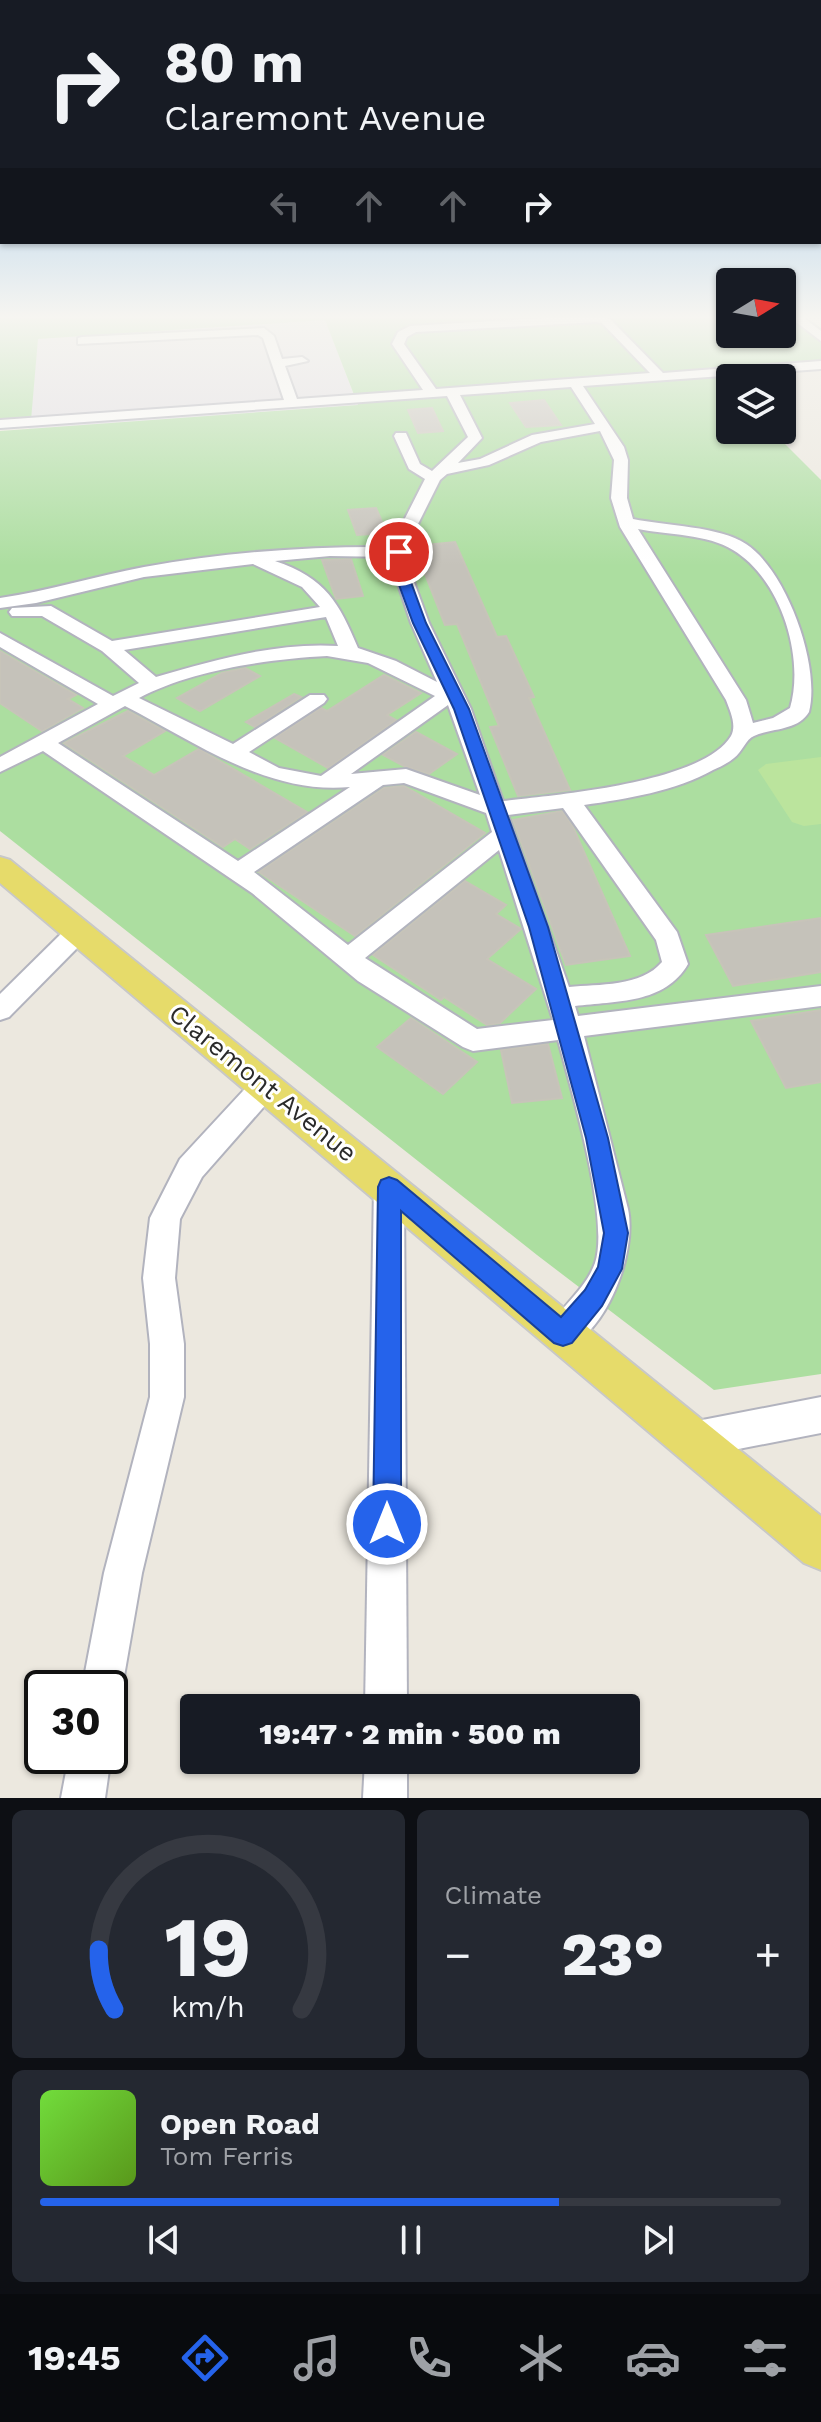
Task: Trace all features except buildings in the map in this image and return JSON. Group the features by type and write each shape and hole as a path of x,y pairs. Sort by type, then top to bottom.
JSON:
{"main road":[{"name":"Claremont Avenue","path":"0,867 821,1546"}],"street":[{"path":"291,399 292,403"},
{"path":"0,424 356,399"},
{"path":"455,399 475,438 438,475 404,536 399,552 402,574 420,623 452,698 461,709 539,927 597,1138 616,1233 610,1269 594,1298 563,1334"},
{"path":"0,639 118,701 273,773 324,783 406,776 495,809 569,800 683,776 727,755 743,732 744,720 736,700 626,522 619,498 621,460 605,426 586,399"},
{"path":"401,436 414,466 438,475 484,462 537,438 605,426"},
{"path":"626,522 740,547 801,614 814,651 816,688 802,709 787,721 743,732"},
{"path":"2,610 144,572 330,551 399,552"},
{"path":"250,559 281,568 312,585 334,610 350,652"},
{"path":"45,610 66,591"},
{"path":"2,610 45,610 109,647 152,684"},
{"path":"109,647 334,610"},
{"path":"0,766 152,684 236,663 324,652 350,652 368,656 452,698"},
{"path":"324,783 452,698"},
{"path":"232,754 317,699"},
{"path":"43,742 238,872 367,974 473,1040 821,996"},
{"path":"238,872 380,777"},
{"path":"559,998 637,989 662,980 675,964 668,938 569,800"},
{"path":"348,958 504,834"},
{"path":"0,1010 78,932"},
{"path":"105,1670 123,1573 167,1397 167,1344 159,1278 165,1218 191,1168 265,1086"},
{"path":"386,1694 389,1187"},
{"path":"692,1440 821,1415"},
{"path":"83,1798 87,1774"},
{"path":"385,1798 386,1774"}],"shaded area":[{"path":"32,399 355,399 358,406 29,429"}],"green space":[{"path":"0,399 33,399 31,420 0,422"},
{"path":"356,399 716,399 716,444 785,444 821,480 821,1374 714,1390 537,1255 0,831 0,431 358,405"},
{"path":"821,757 821,824 804,826 792,822 758,770 766,764"}],"route":[{"path":"387,1524 389,1187 563,1334 594,1298 610,1269 616,1233 597,1138 539,927 461,709 420,623 402,574 399,552"}]}
